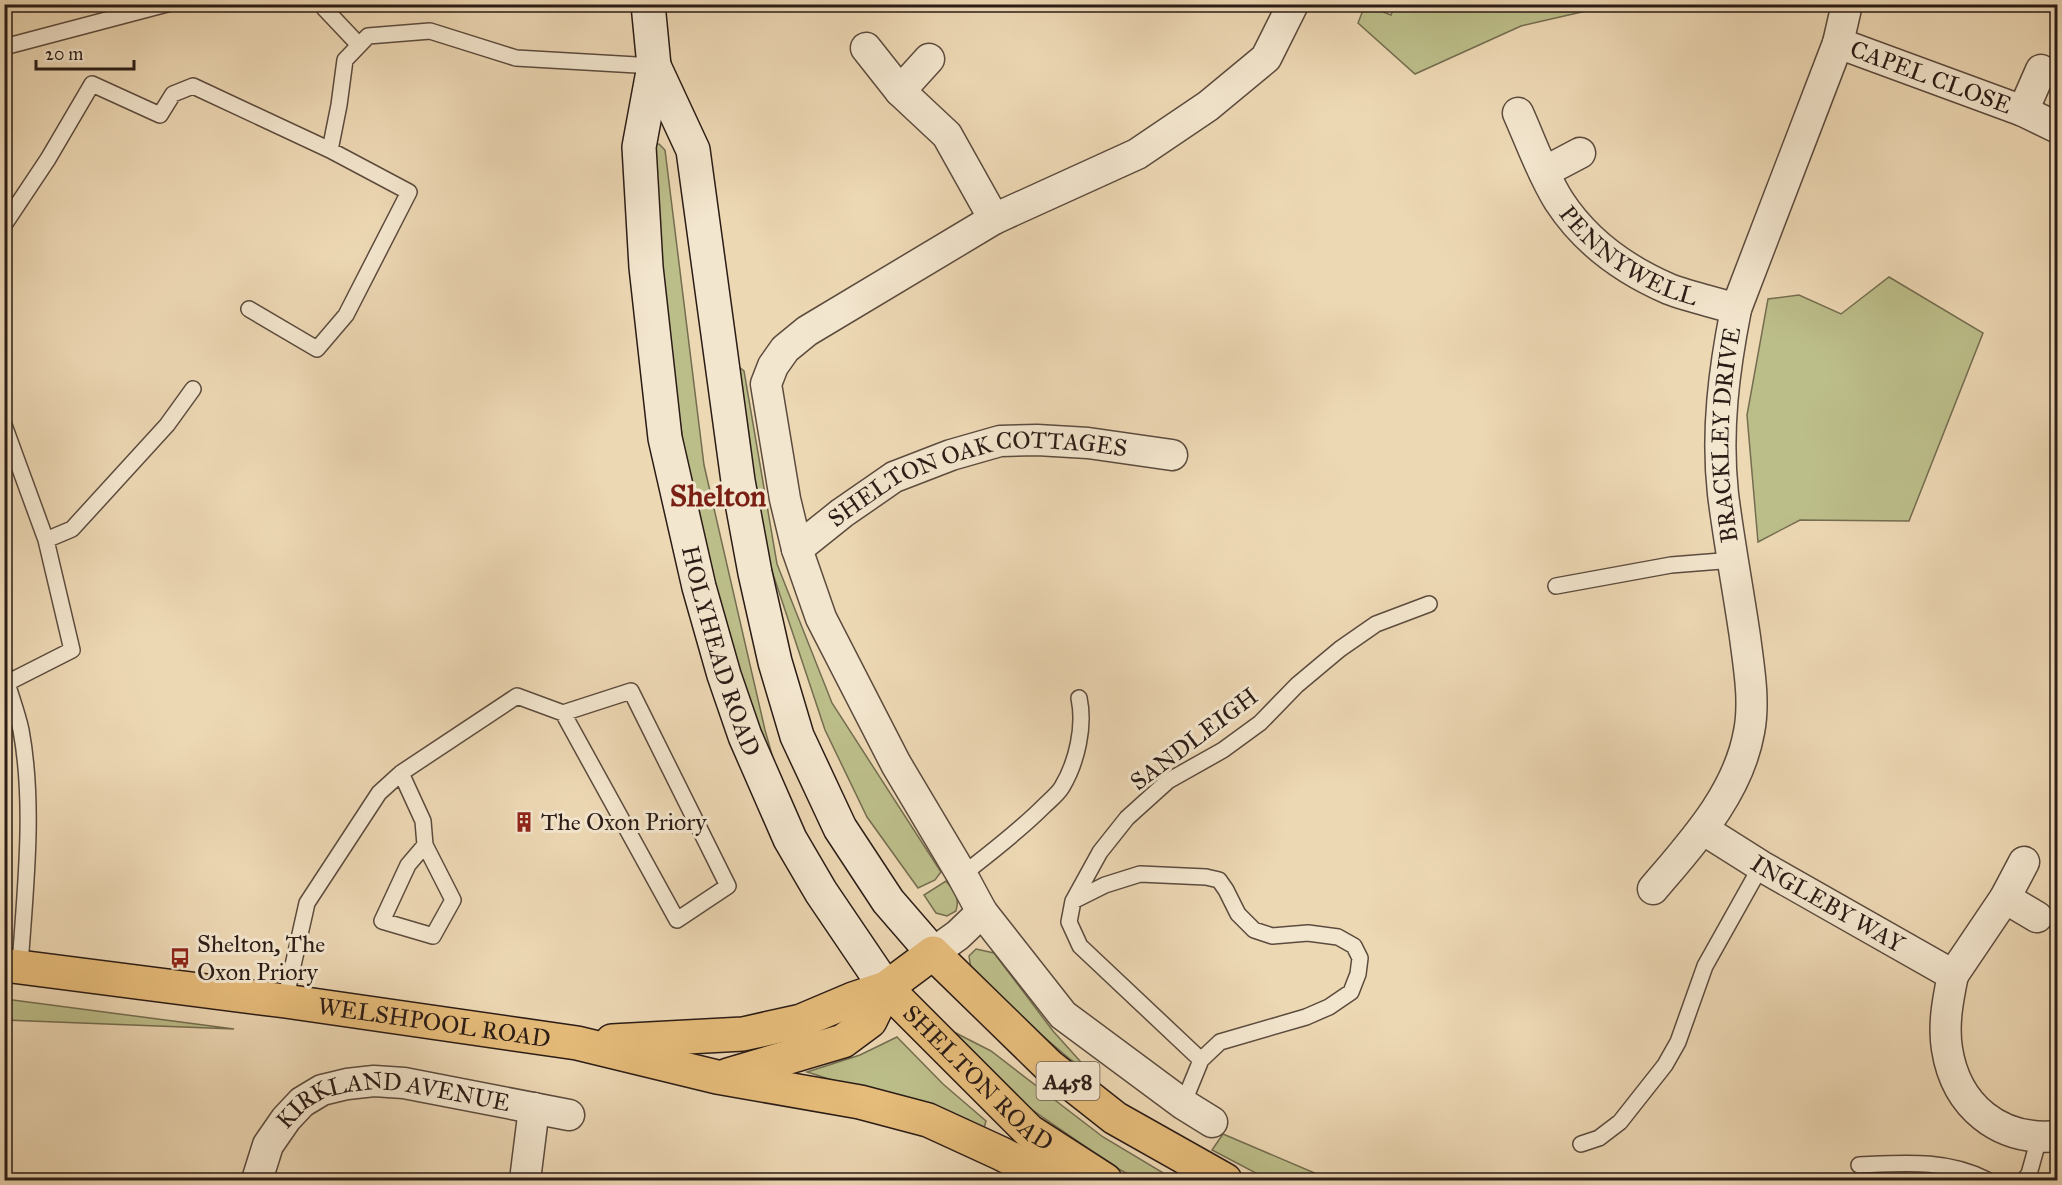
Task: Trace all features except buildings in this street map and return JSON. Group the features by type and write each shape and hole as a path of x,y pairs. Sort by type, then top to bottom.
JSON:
{"main road":[{"name":"HOLYHEAD ROAD","path":"648,4 654,66 639,147 646,267 664,438 699,587 724,675 745,736 790,839 821,892 886,988"},
{"name":"HOLYHEAD ROAD","path":"654,66 693,150 738,481 775,662 797,735 840,828 888,901 933,953"},
{"name":"WELSHPOOL ROAD","path":"578,1043 743,1034 801,1021 886,988 933,953"},
{"name":"A458","path":"933,953 1049,1066 1115,1118 1225,1180"},
{"name":"WELSHPOOL ROAD","path":"12,966 285,1001 578,1043 717,1077 860,1102 928,1120 1053,1180"},
{"name":"WELSHPOOL ROAD","path":"717,1077 843,1041 870,1021 886,988"},
{"name":"SHELTON ROAD","path":"886,988 1029,1131 1105,1180"}],"street":[{"path":"1212,1122 1183,1104 1063,1015 982,912 896,764 821,618 797,549 785,499 766,384 773,366 785,349 807,331 994,219 1137,154 1208,106 1266,58 1293,4"},
{"name":"BRACKLEY DRIVE","path":"1653,889 1704,830 1739,766 1749,732 1751,696 1749,664 1723,492 1720,450 1721,405 1727,354 1736,309 1838,43 1847,4"},
{"name":"CAPEL CLOSE","path":"1838,43 2023,111 2058,128"},
{"path":"866,48 900,91 947,135 994,219"},
{"path":"900,91 929,58"},
{"name":"CAPEL CLOSE","path":"2023,111 2040,70"},
{"name":"PENNYWELL","path":"1518,113 1559,201 1584,233 1635,272 1670,289 1736,309"},
{"name":"PENNYWELL","path":"1544,172 1580,153"},
{"name":"SHELTON OAK COTTAGES","path":"797,549 842,513 894,477 951,455 1000,441 1036,440 1088,443 1172,455"},
{"name":"INGLEBY WAY","path":"1704,830 1761,866 1953,975"},
{"path":"2024,862 2006,898 1953,975 1947,1003 1947,1048 1961,1091 1990,1122 2012,1132 2048,1137"},
{"path":"2006,898 2037,917"},
{"path":"933,953 958,935 982,912"},
{"name":"KIRKLAND AVENUE","path":"257,1180 268,1145 286,1119 302,1102 322,1090 374,1081 404,1083 568,1115"},
{"path":"525,1180 534,1108"}],"lane":[{"path":"4,47 167,4"},
{"path":"324,4 324,8 359,45"},
{"path":"330,150 345,60 368,36 430,31 516,58 654,66"},
{"path":"4,225 48,159 92,84 160,115 173,94 193,86 330,150 409,192 346,315 317,349 249,309"},
{"path":"46,540 72,529 167,425 193,389"},
{"path":"4,425 46,540 72,650 6,678 21,730 28,797 27,856 12,966"},
{"path":"1556,586 1671,565 1734,560"},
{"name":"SANDLEIGH","path":"1073,901 1100,852 1127,818 1168,781 1223,750 1260,723 1297,685 1340,649 1376,624 1429,604"},
{"path":"285,1001 307,903 379,793 401,772 517,696 562,713 631,691 728,886 677,920 562,713"},
{"path":"962,875 1022,829 1062,788 1074,759 1080,733 1082,713 1079,698"},
{"path":"401,772 423,821 425,844 453,900 434,936 381,921 408,865 425,844"},
{"path":"1581,1144 1599,1138 1620,1122 1665,1065 1678,1042 1705,966 1761,866"},
{"path":"1183,1104 1201,1060 1220,1042 1306,1017 1329,1007 1351,992 1358,974 1360,958 1354,946 1338,937 1308,933 1272,936 1254,930 1239,914 1219,880 1206,877 1140,874 1105,885 1073,901 1069,922 1080,946 1201,1060"},
{"path":"2024,1180 2048,1137"},
{"path":"1859,1165 1919,1162 1955,1168 1987,1180"}],"green space":[{"path":"1689,4 1586,11 1521,26 1415,74 1358,23 1365,5 1391,15 1395,5"},
{"path":"654,144 659,144 665,150 704,465 765,730 780,783 744,703 690,493 660,276"},
{"path":"1889,277 1983,333 1909,521 1800,520 1758,542 1747,415 1768,299 1799,295 1841,314"},
{"path":"729,359 744,371 777,564 832,703 941,872 935,880 918,888 867,817 825,730 769,562"},
{"path":"946,881 957,898 956,911 947,916 936,913 924,895"},
{"path":"976,949 994,953 1053,1031 1089,1071 1071,1060 1025,1021 971,969 969,956"},
{"path":"5,999 234,1029 5,1020"},
{"path":"950,1030 991,1051 1103,1137 1175,1180 1139,1180 1115,1167 1031,1109 949,1034"},
{"path":"897,1037 943,1084 986,1121 984,1128 807,1072 860,1055"},
{"path":"1223,1134 1331,1180 1269,1180 1212,1150"}],"place":[{"name":"The Oxon Priory","path":"524,822"},
{"name":"Shelton, The Oxon Priory","path":"180,958"}],"district":[{"name":"Shelton","path":"718,496"}]}
